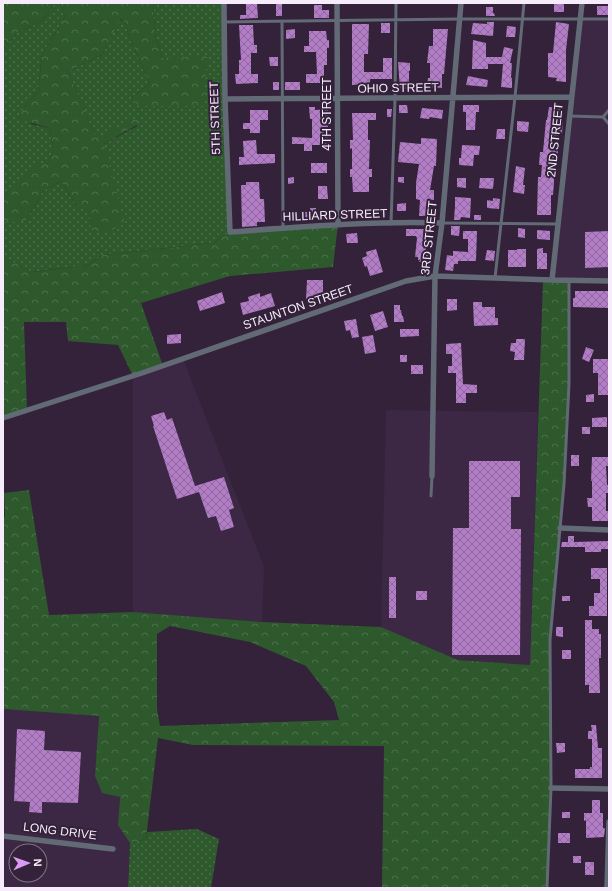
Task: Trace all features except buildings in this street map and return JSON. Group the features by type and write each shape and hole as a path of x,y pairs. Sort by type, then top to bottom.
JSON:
{"street":[{"name":"5TH STREET","path":"224,3 225,99 230,232"},
{"name":"4TH STREET","path":"337,3 338,224"},
{"name":"3RD STREET","path":"432,476 435,276 442,223 461,3"},
{"name":"2ND STREET","path":"552,280 582,3"},
{"name":"OHIO STREET","path":"225,99 571,97"},
{"name":"HILLIARD STREET","path":"230,232 338,224 442,223"},
{"name":"STAUNTON STREET","path":"3,418 142,373 406,281 435,276 609,281"},
{"path":"560,528 609,530"},
{"path":"551,788 609,789"},
{"path":"607,888 609,822"},
{"name":"LONG DRIVE","path":"3,836 114,849"}],"lane":[{"path":"391,224 396,3"},
{"path":"495,278 524,3"},
{"path":"224,22 609,19"},
{"path":"282,21 283,228"},
{"path":"603,117 609,110"},
{"path":"569,116 603,117 609,124"},
{"path":"442,223 557,224"},
{"path":"547,888 551,788 550,640 564,484 569,384 570,280"},
{"path":"431,496 432,476"}],"shaded area":[{"path":"580,19 609,19 609,281 552,280"},
{"path":"183,359 264,567 262,622 133,612 133,376"},
{"path":"386,410 538,412 530,665 458,660 381,627"},
{"path":"3,709 99,715 95,776 120,797 118,825 130,843 128,888 3,888"}],"green space":[{"path":"3,3 55,3 42,21 18,32 3,50"},
{"path":"55,3 60,3 65,17 42,55 38,92 24,107 31,124 49,128 54,149 47,164 7,192 3,199 3,50 18,32 42,21"},
{"path":"60,3 153,3 155,34 163,58 207,56 204,106 139,106 131,99 150,83 129,37 125,22 120,19 102,55 68,71 96,138 137,118 137,125 104,144 125,224 105,233 90,230 91,219 87,212 76,205 61,181 43,191 25,222 3,222 3,199 7,192 32,166 47,163 54,149 49,128 18,119 24,107 38,92 42,55 65,17"},
{"path":"153,3 224,3 230,232 213,243 103,255 88,265 32,272 9,260 3,260 3,222 25,222 43,191 61,181 76,205 87,211 91,219 104,144 137,126 137,118 96,139 68,71 102,55 119,19 125,22 129,37 150,83 131,99 139,106 163,58 155,34"},
{"path":"338,224 333,267 230,276 141,303 163,366 133,376 118,345 68,341 66,322 24,322 27,410 3,418 3,260 9,260 33,272 88,265 103,255 213,243 230,232"},
{"path":"543,280 569,281 569,384 564,484 550,640 551,788 547,888 382,888 384,746 193,745 158,738 146,839 130,843 118,825 120,797 102,793 95,776 99,716 3,709 4,493 29,490 49,615 133,612 262,622 381,627 458,660 530,665","holes":["170,626 250,642 306,666 334,702 339,720 160,726 157,709 157,634"]},
{"path":"197,829 219,839 211,888 128,888 130,843 146,839 147,832"}]}
